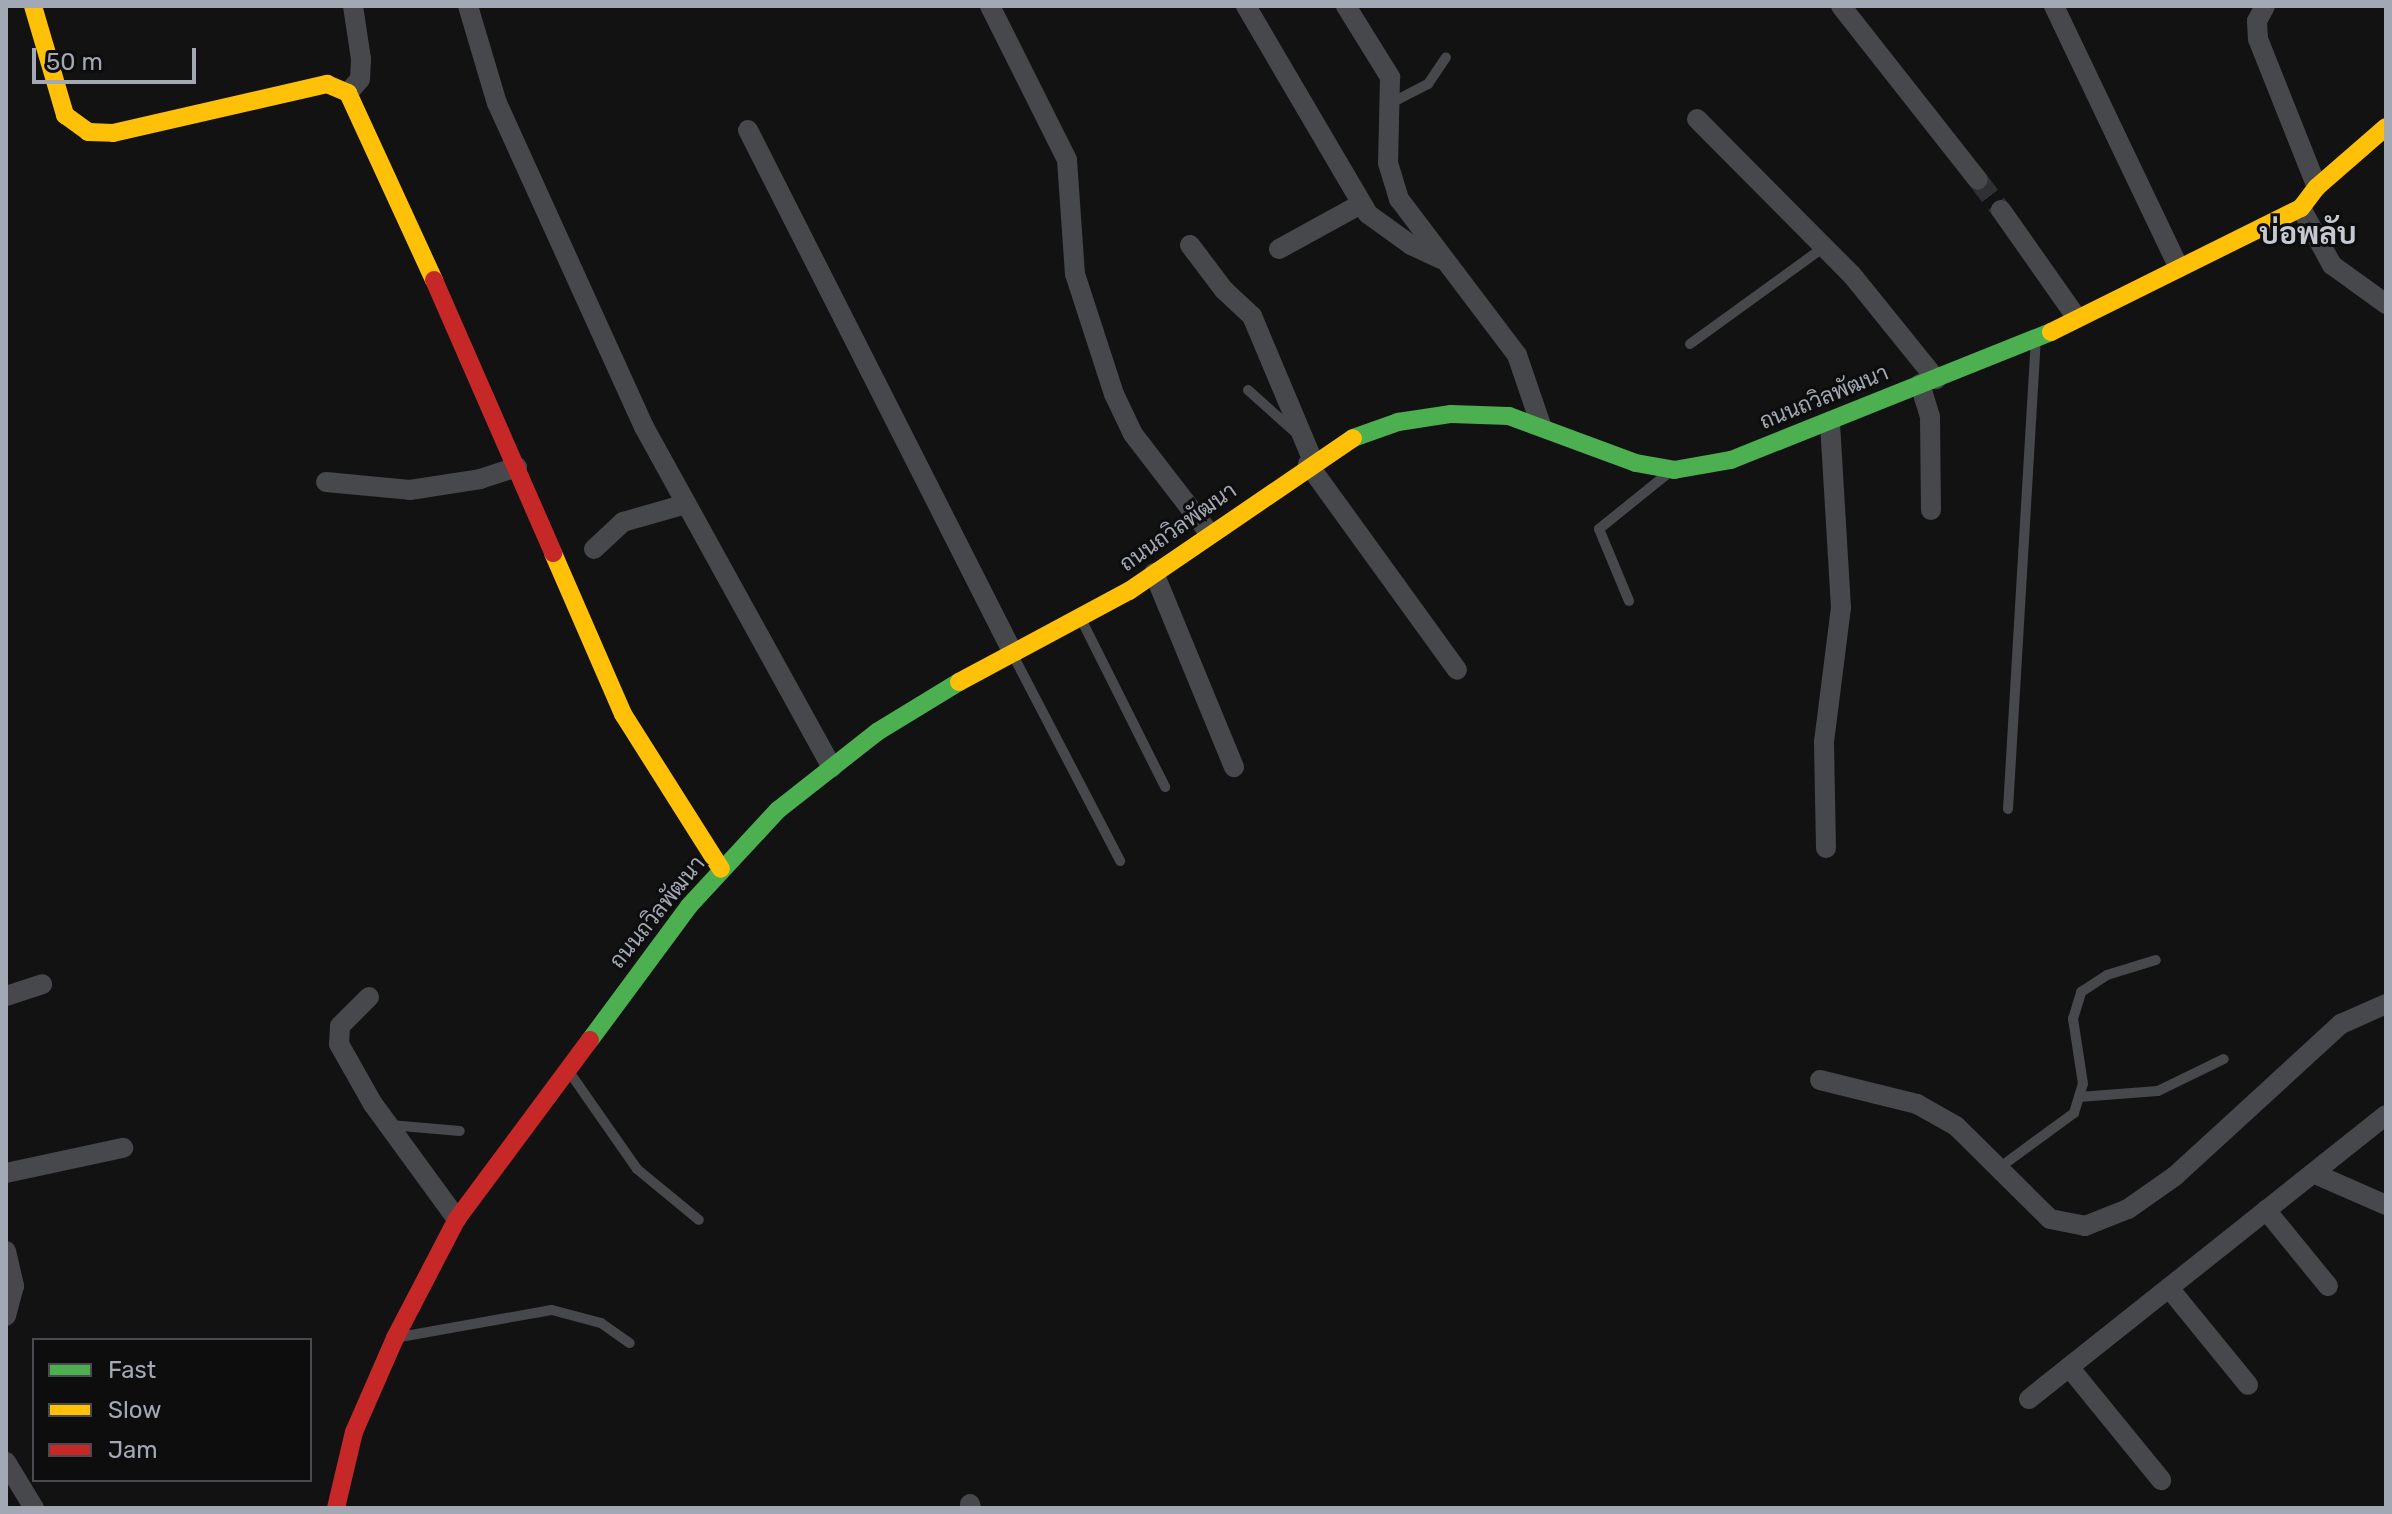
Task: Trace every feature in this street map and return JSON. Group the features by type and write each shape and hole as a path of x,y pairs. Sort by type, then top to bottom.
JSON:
{"street":[{"path":"33,6 65,115 88,132 113,133 327,84 348,93 365,122 623,714 721,869"},
{"path":"348,93 360,79 361,59 353,6"},
{"path":"468,6 497,103 644,427 832,768"},
{"path":"990,6 1067,160 1075,274 1114,394 1133,434 1210,534"},
{"path":"1246,6 1361,204 1387,230 1445,260"},
{"path":"1346,6 1390,77 1391,182 1517,355 1541,425"},
{"path":"1841,6 1978,180"},
{"path":"2054,6 2179,268"},
{"path":"2265,6 2257,21 2258,39 2317,187"},
{"path":"1697,119 1824,247 1928,381 1932,444 1931,510"},
{"name":"ถนนถวิลพัฒนา","path":"336,1508 354,1432 395,1338 457,1219 566,1067 721,869 778,810 890,723 1013,653 1081,619 1154,573 1310,462 1368,433 1451,414 1509,416 1541,425 1636,463 1674,470 1731,460 2037,339 2301,208 2317,187 2386,127"},
{"path":"748,130 1013,653"},
{"path":"1279,249 1361,204"},
{"path":"2301,208 2332,265 2386,304"},
{"path":"2001,210 2077,318"},
{"path":"1190,245 1224,290 1252,316 1310,462 1457,670"},
{"path":"1826,848 1824,742 1841,608 1830,421"},
{"path":"326,482 410,490 480,479 517,467"},
{"path":"594,549 623,522 686,504"},
{"path":"1154,573 1234,767"},
{"path":"6,996 42,984"},
{"path":"369,997 337,1033 347,1063 457,1219"},
{"path":"1820,1080 1917,1104 1956,1126 2050,1219 2068,1225 2103,1221 2175,1176 2341,1024 2386,1004"},
{"path":"2029,1399 2386,1115"},
{"path":"6,1173 123,1148"},
{"path":"2313,1173 2386,1205"},
{"path":"2266,1210 2328,1286"},
{"path":"6,1251 14,1286 6,1316"},
{"path":"2169,1288 2248,1385"},
{"path":"2069,1367 2161,1480"},
{"path":"6,1462 34,1508"}],"lane":[{"path":"1391,103 1428,84 1446,57"},
{"path":"1690,344 1824,247"},
{"path":"2008,809 2037,339"},
{"path":"1248,390 1301,438"},
{"path":"1629,601 1599,529 1674,470"},
{"path":"1081,619 1165,787"},
{"path":"1013,653 1120,861"},
{"path":"1999,1168 2074,1113 2083,1084 2073,1019 2081,992 2107,975 2156,960"},
{"path":"2079,1097 2158,1091 2224,1059"},
{"path":"566,1067 637,1169 699,1220"},
{"path":"389,1125 460,1131"},
{"path":"395,1338 552,1310 601,1323 630,1343"}],"tunnel":[{"path":"1978,180 2001,210"}],"traffic: fast":[{"path":"1353,438 1398,422 1451,414 1509,416 1636,463 1674,470 1731,460 2051,332"},
{"path":"590,1040 689,906 778,810 877,732 959,682"}],"traffic: slow":[{"path":"33,6 65,115 88,132 113,133 327,84 348,93 434,280"},
{"path":"2051,332 2301,208 2317,187 2386,127"},
{"path":"959,682 1129,591 1353,438"},
{"path":"553,553 623,714 721,869"}],"traffic: jam":[{"path":"434,280 553,553"},
{"path":"336,1508 354,1432 395,1338 457,1219 590,1040"}],"district":[{"name":"บ่อพลับ","path":"2308,234"}]}
